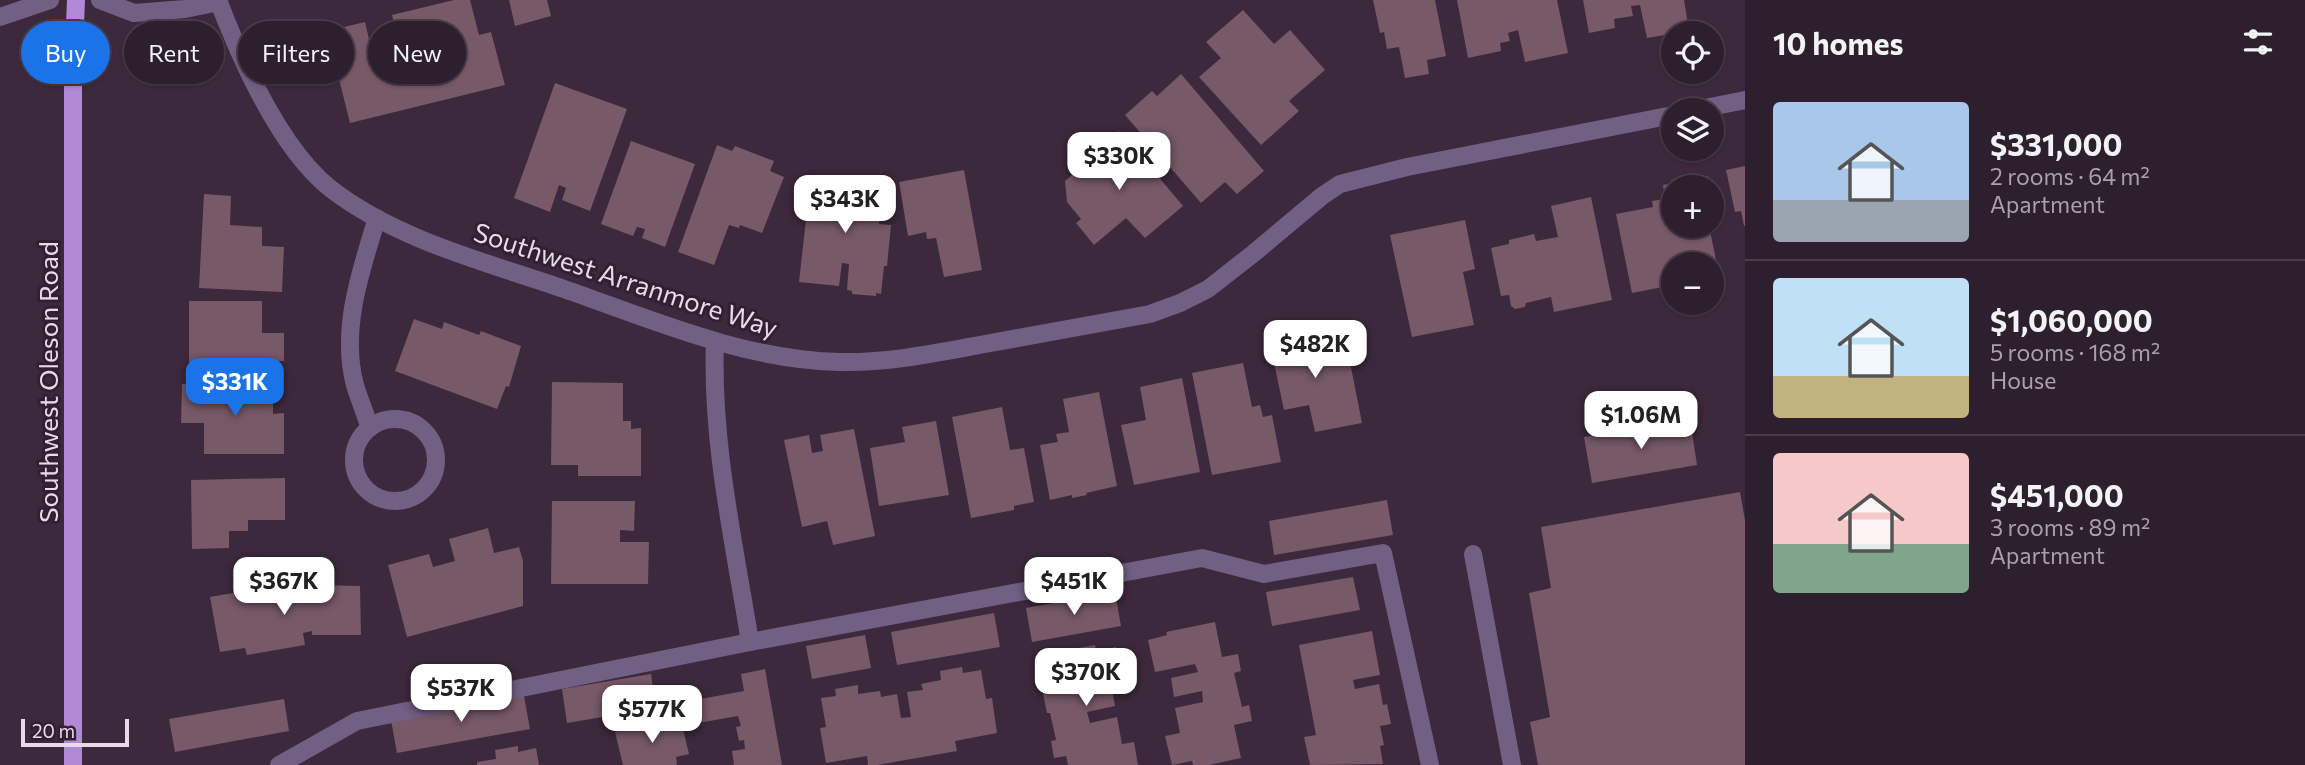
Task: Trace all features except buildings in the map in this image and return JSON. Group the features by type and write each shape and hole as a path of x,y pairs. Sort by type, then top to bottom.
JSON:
{"main road":[{"name":"Southwest Oleson Road","path":"73,765 73,74 76,0"}],"street":[{"path":"0,17 50,0"},
{"name":"Southwest Arranmore Way","path":"100,0 134,13 185,9 219,1 253,79 305,165 331,189 377,218 468,256 715,341 787,359 872,362 905,358 1150,314 1208,289 1340,184 1407,167 1661,117"},
{"path":"1724,104 1745,100"},
{"path":"369,426 355,384 351,330 357,287 377,218"},
{"path":"715,341 715,426 750,642"},
{"path":"390,418 404,419 420,426 432,440 436,453 435,470 427,487 400,501 384,500 369,492 359,481 354,467 354,453 359,438 369,426 390,418"},
{"path":"279,765 357,721 750,642 1202,558 1264,574 1383,553 1430,765"},
{"path":"1473,554 1512,765"}]}
